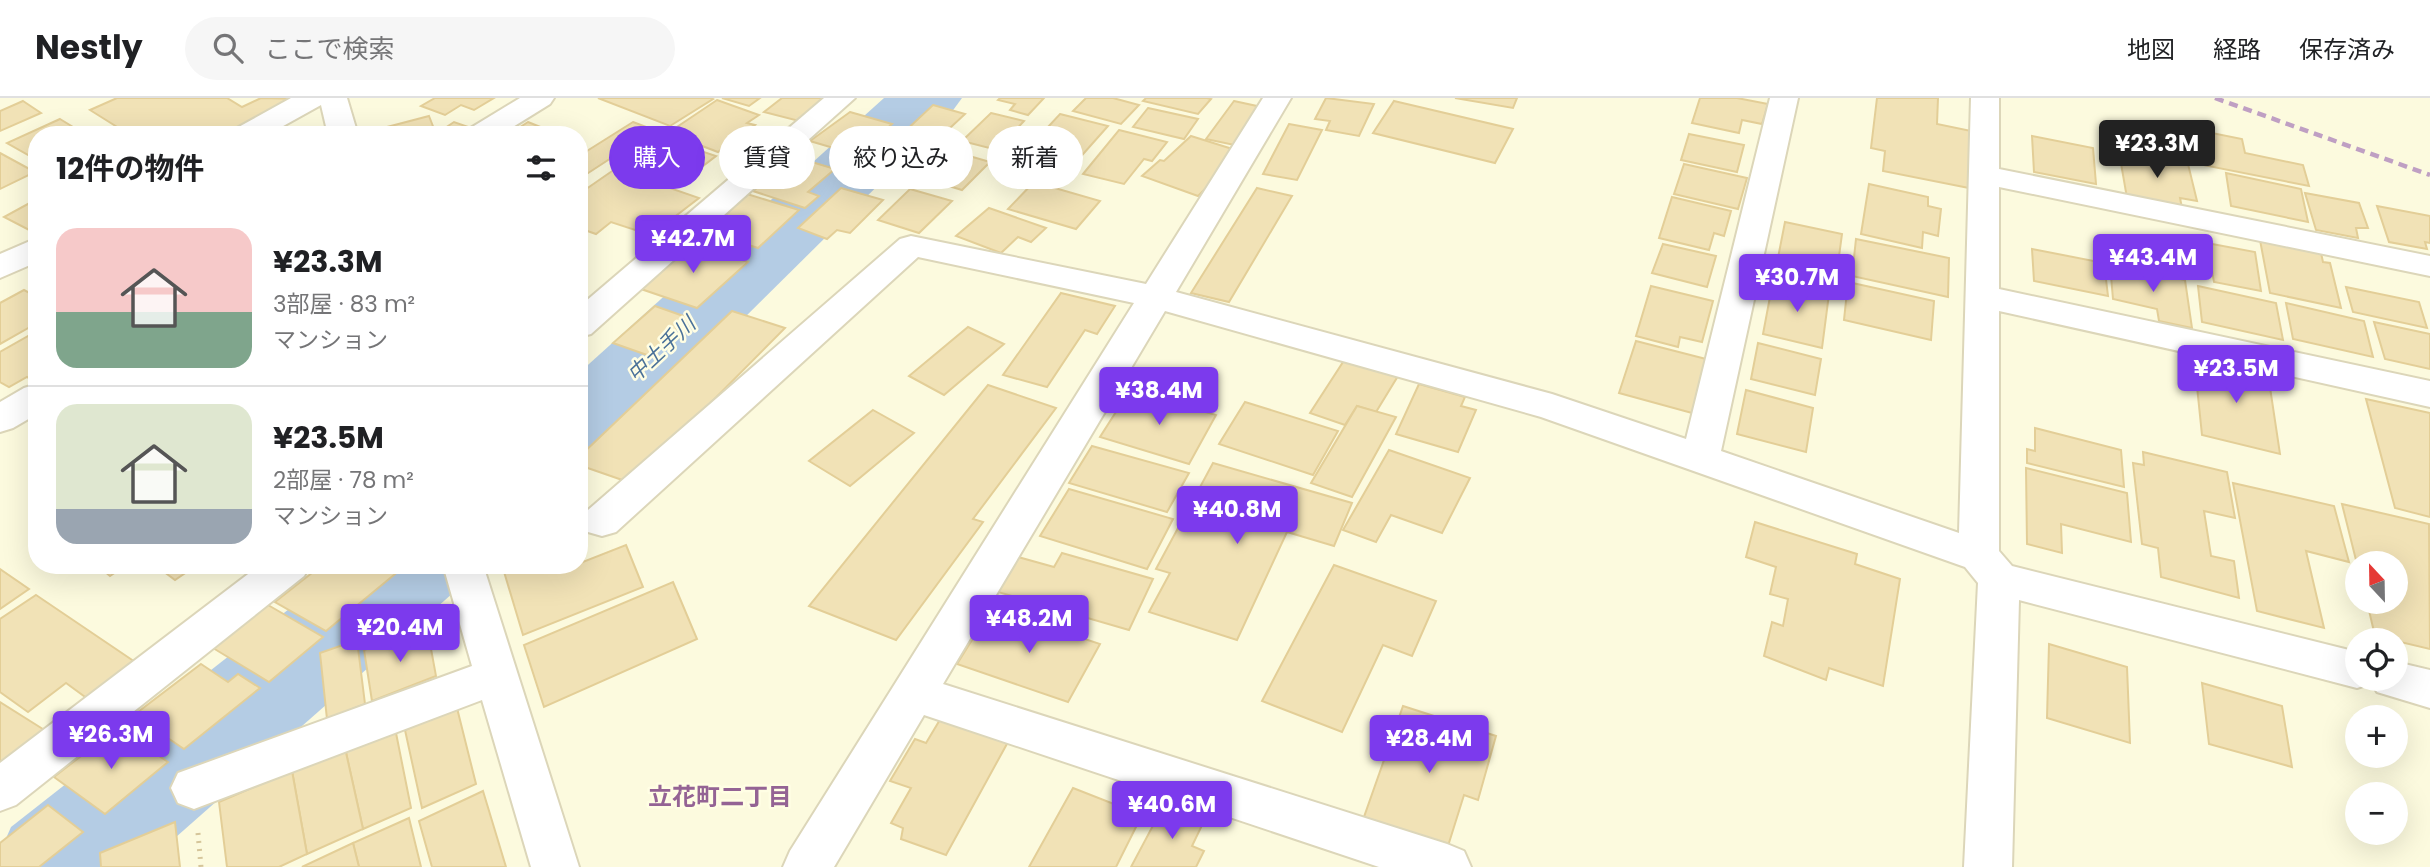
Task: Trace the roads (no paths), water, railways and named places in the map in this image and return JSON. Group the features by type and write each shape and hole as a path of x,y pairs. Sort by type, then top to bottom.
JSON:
{"street":[{"path":"261,126 312,98"},
{"path":"334,98 341,126"},
{"path":"494,126 540,98"},
{"path":"588,318 841,98"},
{"path":"807,867 1277,98"},
{"path":"1700,459 1784,98"},
{"path":"1982,99 1989,568 1988,867"},
{"path":"1985,175 2430,265"},
{"path":"0,234 28,246"},
{"path":"601,521 911,246 1156,296 1552,407 1700,459 1989,568 2345,667"},
{"path":"0,268 28,254"},
{"path":"1983,296 2430,394"},
{"path":"0,419 28,402"},
{"path":"0,790 278,574"},
{"path":"466,574 555,867"},
{"path":"194,788 497,675"},
{"path":"2408,683 2430,689"},
{"path":"914,693 1447,867"}],"waterway":[{"name":"中土手川","path":"588,417 926,98"},
{"name":"中土手川","path":"54,867 406,574"}],"railway":[{"path":"2215,98 2430,175"}],"district":[{"name":"立花町二丁目","path":"720,796"}]}
